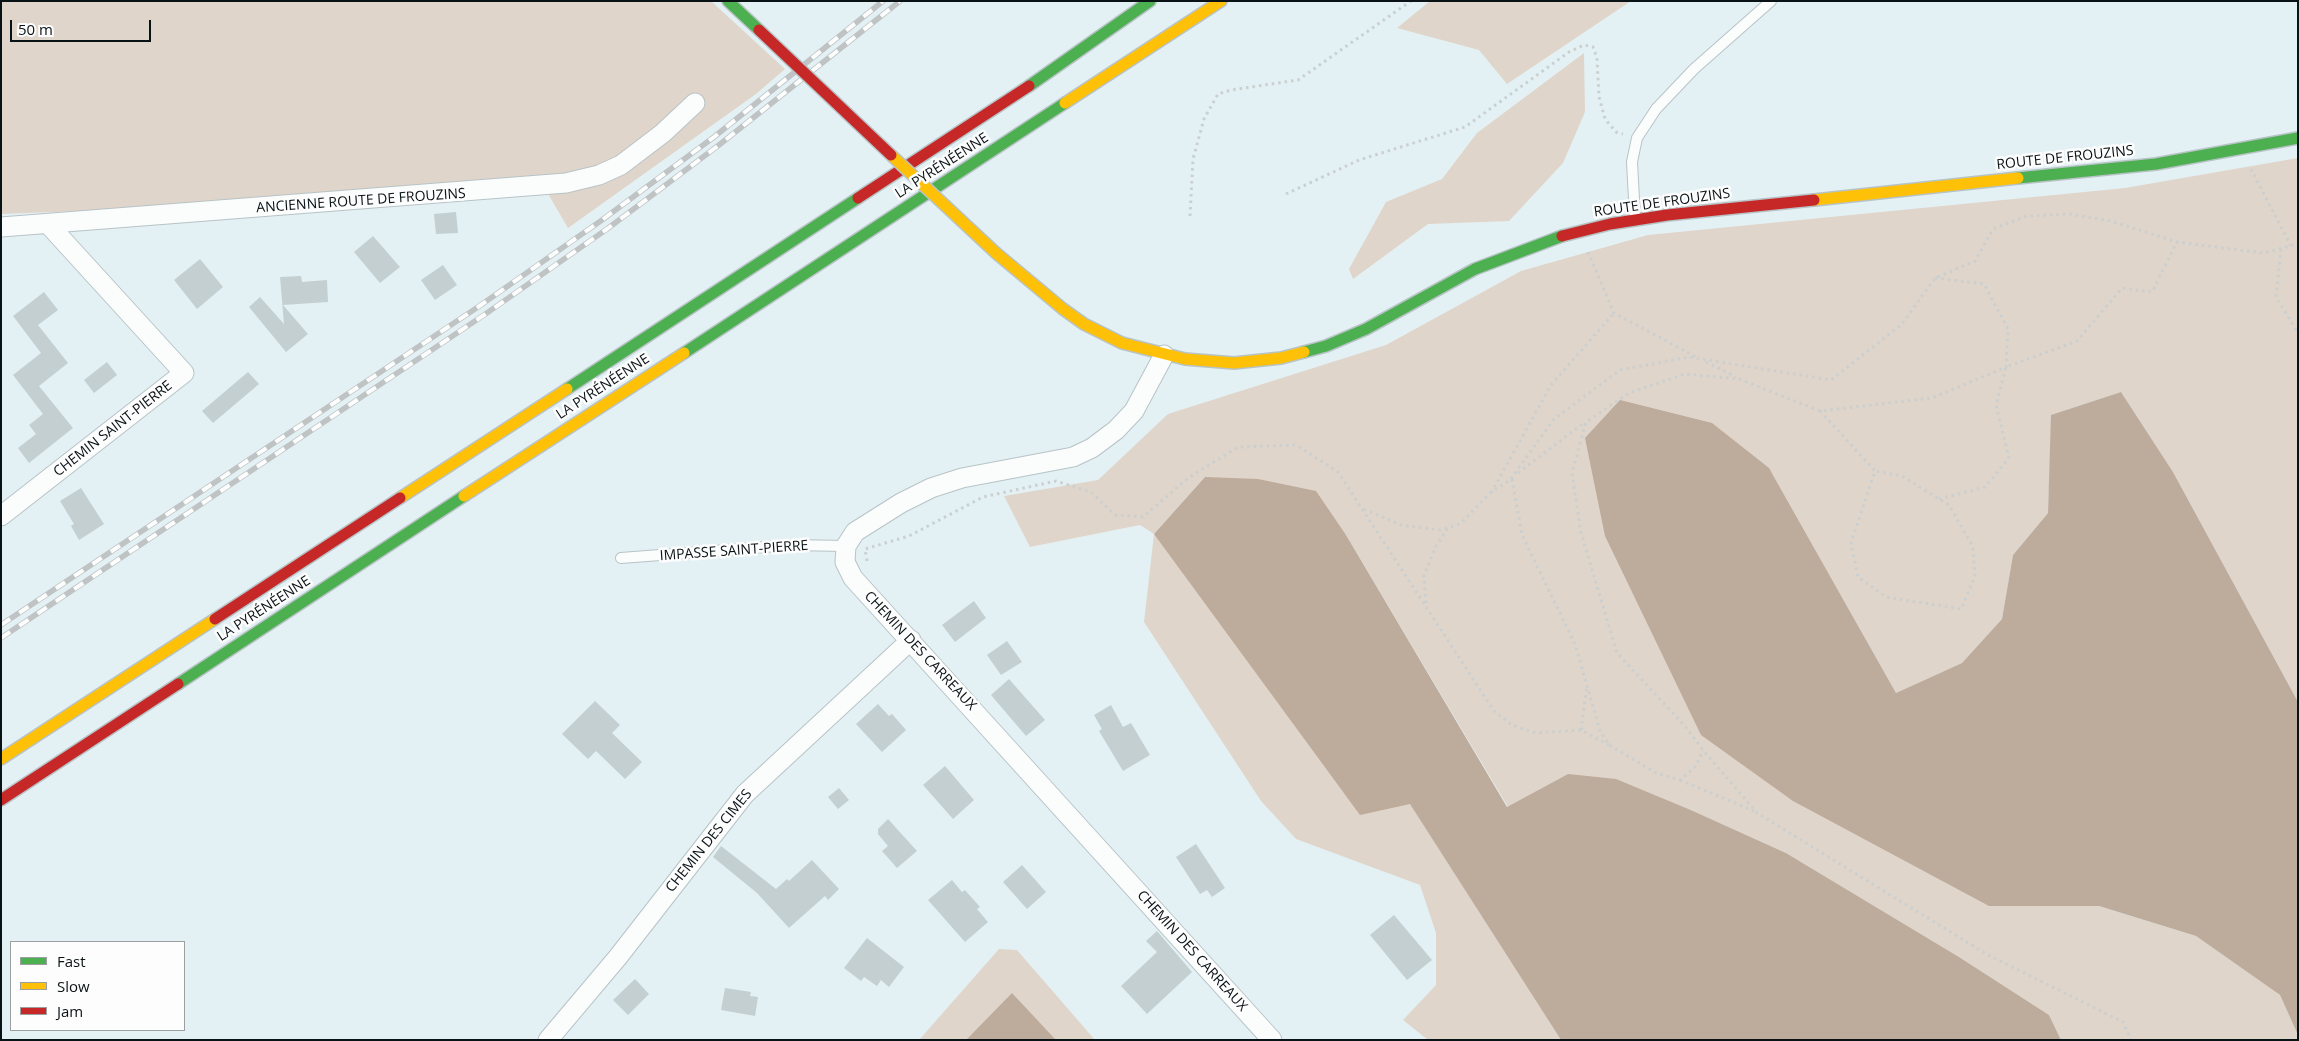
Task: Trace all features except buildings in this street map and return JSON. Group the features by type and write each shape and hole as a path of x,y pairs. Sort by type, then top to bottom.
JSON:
{"main road":[{"name":"ROUTE DE FROUZINS","path":"728,1 996,253 1043,293 1084,324 1122,343 1164,355 1207,362 1234,363 1281,358 1307,352 1366,328 1475,269 1579,231 1635,220 2156,164 2298,138"},
{"name":"LA PYRÉNÉENNE","path":"1,759 1026,88 1150,1"},
{"name":"LA PYRÉNÉENNE","path":"1,800 1222,1"}],"street":[{"name":"ANCIENNE ROUTE DE FROUZINS","path":"1,227 50,225 566,183 599,175 621,164 656,140 695,103"},
{"name":"CHEMIN SAINT-PIERRE","path":"1,516 184,373 50,225"},
{"path":"846,546 855,532 901,503 931,488 962,478 1073,457 1092,448 1116,430 1134,411 1164,355"},
{"name":"CHEMIN DES CARREAUX","path":"846,546 845,562 853,578 1272,1040"},
{"name":"CHEMIN DES CIMES","path":"548,1040 618,957 745,794 911,640"}],"lane":[{"path":"1635,220 1632,162 1637,138 1656,109 1694,69 1771,1"},
{"name":"IMPASSE SAINT-PIERRE","path":"621,558 791,545 846,546"}],"path":[{"path":"1190,216 1193,159 1204,119 1218,94 1231,90 1298,80 1410,1"},
{"path":"1286,194 1359,160 1465,127 1569,52 1584,45 1593,47 1597,58 1599,97 1605,119 1616,132 1637,138"},
{"path":"2238,150 2249,165 2291,246"},
{"path":"1609,745 1600,730 1575,644 1522,535 1510,480 1554,419 1620,370 1689,357 1831,380 1902,324 1935,278 1975,261 1993,229 2027,216 2070,214 2111,221 2177,242 2263,253 2298,244"},
{"path":"1579,231 1614,313 1739,379 1820,411 1875,471 1902,476 1949,505 1973,547 1975,576 1961,609 1886,597 1858,577 1851,544 1875,471"},
{"path":"1820,411 1932,398 2006,367 2077,341 2122,288 2152,292 2177,242"},
{"path":"2281,249 2276,298 2298,332"},
{"path":"1935,278 1984,284 2008,329 2006,367 1996,405 2010,458 1985,487 1939,499"},
{"path":"1490,493 1551,385 1614,313"},
{"path":"1364,509 1401,525 1440,530 1449,528 1460,524 1490,493 1510,480 1523,468 1629,393 1685,374 1739,379"},
{"path":"1586,422 1572,473 1581,533 1616,652 1685,726 1757,813"},
{"path":"867,566 865,549 909,536 983,498 1056,482 1092,492 1115,515 1142,518 1188,478 1238,447 1296,445 1338,472 1364,509 1494,711 1512,725 1536,733 1581,730 1656,773 1680,780 1757,813 1988,955 2123,1022 2132,1040"},
{"path":"1426,605 1424,575 1436,546 1449,528"},
{"path":"1581,730 1588,684"},
{"path":"1680,780 1696,766 1703,750"}],"shaded area":[{"path":"1,1 711,1 785,69 756,94 568,228 540,180 189,207 1,214"},
{"path":"1430,1 1631,1 1507,84 1479,50 1397,28"},
{"path":"1584,53 1585,112 1563,163 1509,221 1428,224 1353,279 1349,269 1386,202 1442,179 1477,133"},
{"path":"2298,158 2298,702 2173,472 2121,392 2052,415 2048,513 2013,555 2002,619 1962,663 1896,693 1769,468 1989,906 2099,906 2196,936 2280,995 2298,1035 2298,1040 2061,1040 2049,1015 1959,957 1786,853 1693,811 1568,774 1508,807 1346,535 1205,477 1154,534 1140,525 1030,547 1004,496 1098,480 1168,414 1386,345 1521,271 1648,235 2125,188"},
{"path":"2121,392 2173,472 2298,702 2298,1035 2280,995 2196,936 2099,906 1989,906 1793,801 1701,735 1605,536 1585,438 1620,400 1712,423 1769,468 1896,693 1962,663 2002,619 2013,555 2048,513 2051,415"},
{"path":"1205,477 1258,479 1316,491 1346,535 1507,807 1568,774 1616,779 1693,811 1786,853 1959,957 2049,1015 2061,1040 1561,1040 1410,804 1360,815 1154,534"},
{"path":"1154,534 1410,803 1561,1040 1428,1040 1403,1020 1436,985 1436,933 1420,885 1296,839 1261,801 1144,622"},
{"path":"999,949 1017,950 1095,1040 1056,1040 1012,994 966,1040 919,1040"},
{"path":"1012,993 1056,1040 966,1040"}],"railway":[{"path":"1,625 478,307 602,220 714,137 883,1"},
{"path":"1,638 484,315 607,229 719,145 900,1"}],"traffic: fast":[{"path":"728,1 759,30"},
{"path":"1029,86 1150,1"},
{"path":"684,353 1065,103"},
{"path":"2018,178 2156,164 2298,138"},
{"path":"567,389 858,198"},
{"path":"1304,352 1326,346 1366,329 1475,269 1562,236"},
{"path":"178,684 464,496"}],"traffic: slow":[{"path":"1065,103 1221,1"},
{"path":"891,155 996,253"},
{"path":"1814,200 2018,178"},
{"path":"996,253 1063,309 1084,324 1122,343 1185,359 1234,363 1281,358 1304,352"},
{"path":"464,496 684,353"},
{"path":"400,498 567,389"},
{"path":"1,759 215,619"}],"traffic: jam":[{"path":"759,30 891,155"},
{"path":"858,198 1029,86"},
{"path":"1562,236 1610,224 1667,215 1814,200"},
{"path":"215,619 400,498"},
{"path":"1,800 178,684"}]}
